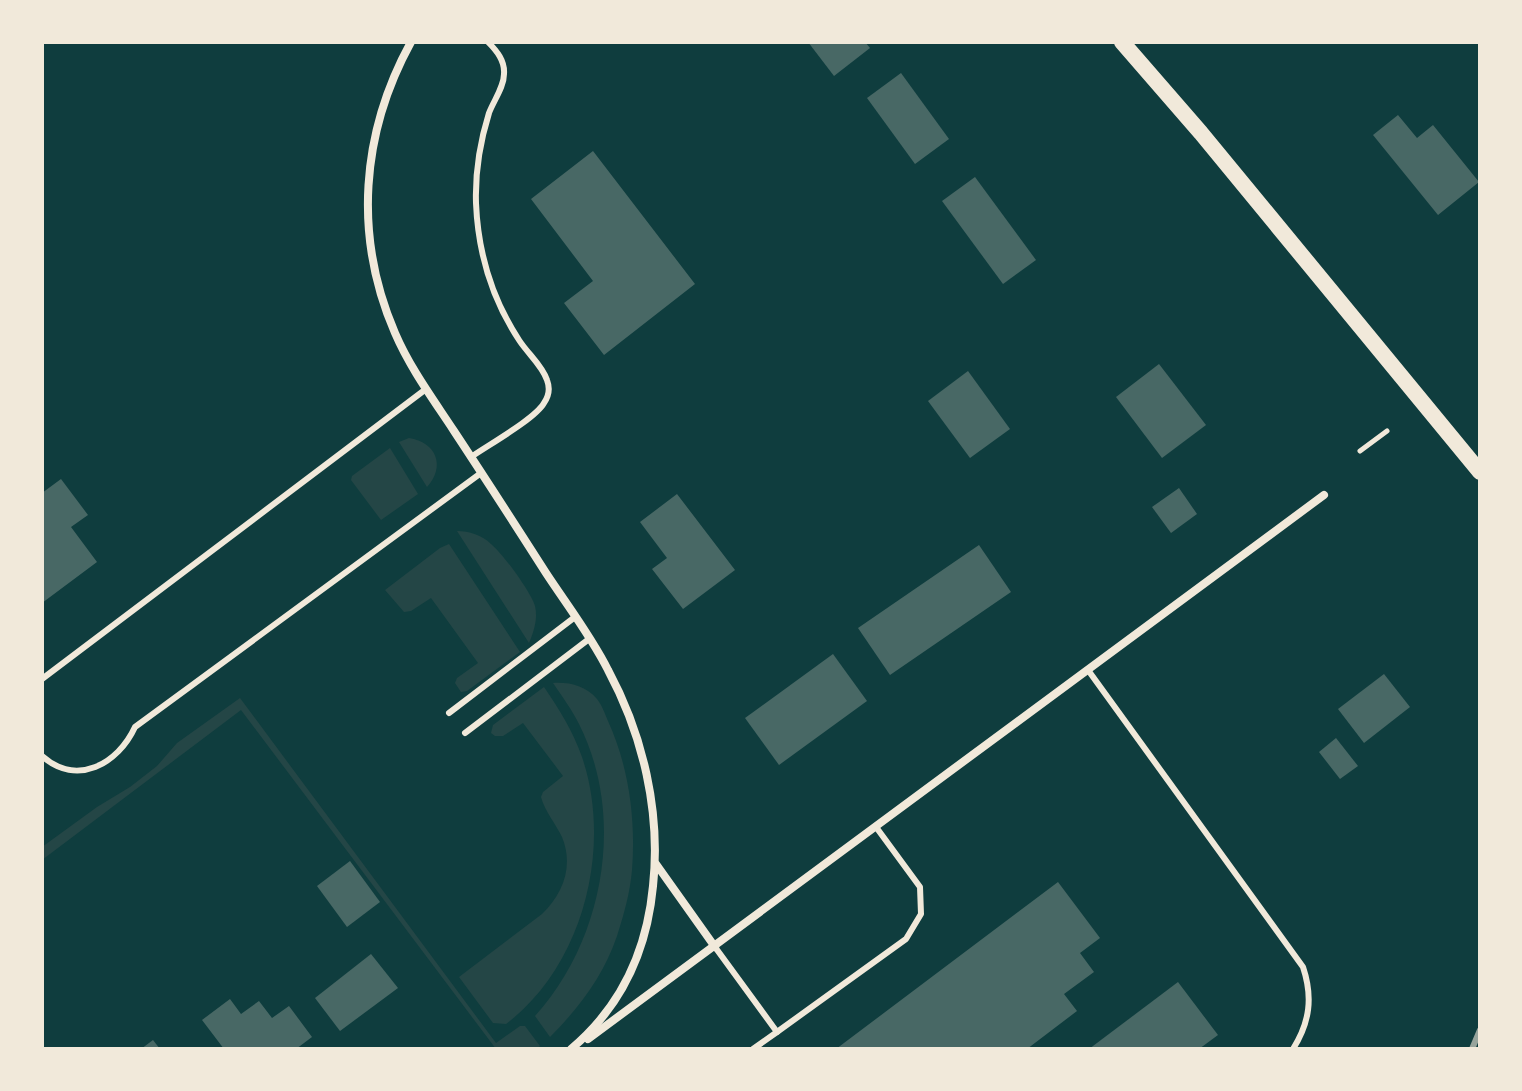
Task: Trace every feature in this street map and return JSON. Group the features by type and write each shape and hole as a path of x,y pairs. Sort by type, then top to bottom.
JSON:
{"main road":[{"path":"1122,42 1201,133 1480,472"}],"street":[{"path":"411,42 383,103 373,139 368,176 367,214 375,274 384,303 409,362 608,669 635,734 651,797 655,864 643,944 630,975 597,1024 573,1049"},
{"path":"573,1049 1324,495"},
{"path":"655,864 715,947"}],"lane":[{"path":"471,457 539,410 549,394 546,377 503,313 481,249 475,188 478,157 504,73 499,55 488,42"},
{"path":"42,679 426,389"},
{"path":"42,756 51,764 69,769 100,767 113,759 127,745 135,727 481,473"},
{"path":"449,713 575,617"},
{"path":"465,733 589,639"},
{"path":"1088,670 1303,967 1310,995 1309,1012 1293,1049"},
{"path":"753,1049 906,939 921,914 920,887 876,827"},
{"path":"715,947 777,1032"}],"path":[{"path":"1360,451 1387,431"}],"shaded area":[{"path":"409,438 426,444 435,456 436,471 427,487 399,442"},
{"path":"390,448 418,494 381,520 351,480 352,476"},
{"path":"457,531 475,534 487,541 522,583 536,611 529,643"},
{"path":"449,544 520,652 467,691 461,692 455,683 457,678 478,663 431,598 404,612 385,590"},
{"path":"553,683 583,688 602,707 626,775 632,813 633,851 628,895 612,950 590,990 550,1037 535,1016 559,985 578,951 592,915 604,837 602,798 593,760 579,724"},
{"path":"544,687 565,720 582,757 591,792 594,829 592,866 572,938 555,971 533,1000 506,1024 493,1023 459,977 542,914 556,898 566,869 562,837 541,797 563,776 523,723 503,736 491,733 493,725"},
{"path":"240,698 496,1043 520,1026 525,1026 540,1046 537,1049 496,1049 241,710 42,860 42,847 130,787 157,766 177,743"}],"building":[{"path":"808,42 865,42 870,48 834,76"},
{"path":"901,73 949,139 915,164 867,98"},
{"path":"1398,115 1417,138 1433,125 1479,182 1438,215 1373,135"},
{"path":"593,151 695,284 604,355 564,303 593,281 531,199"},
{"path":"975,177 1036,260 1003,284 942,201"},
{"path":"1159,364 1206,425 1162,458 1116,397"},
{"path":"968,371 1010,429 970,458 928,401"},
{"path":"61,479 88,515 71,527 97,562 42,603 42,493"},
{"path":"1179,488 1197,514 1171,533 1152,507"},
{"path":"677,494 735,570 683,609 652,569 667,558 640,522"},
{"path":"979,545 1011,592 890,675 858,628"},
{"path":"833,654 867,701 779,765 745,718"},
{"path":"1384,674 1410,707 1364,743 1338,709"},
{"path":"1336,738 1358,766 1340,779 1319,752"},
{"path":"350,861 380,902 347,927 317,886"},
{"path":"1058,882 1100,938 1080,953 1094,972 1064,994 1077,1011 1027,1049 836,1049"},
{"path":"371,954 398,988 340,1031 315,998"},
{"path":"1178,982 1218,1035 1199,1049 1089,1049"},
{"path":"230,999 241,1014 259,1001 272,1018 289,1006 312,1037 296,1049 224,1049 202,1020"},
{"path":"153,1040 160,1049 141,1049"}],"railway":[{"path":"1472,1049 1480,1030"}]}
